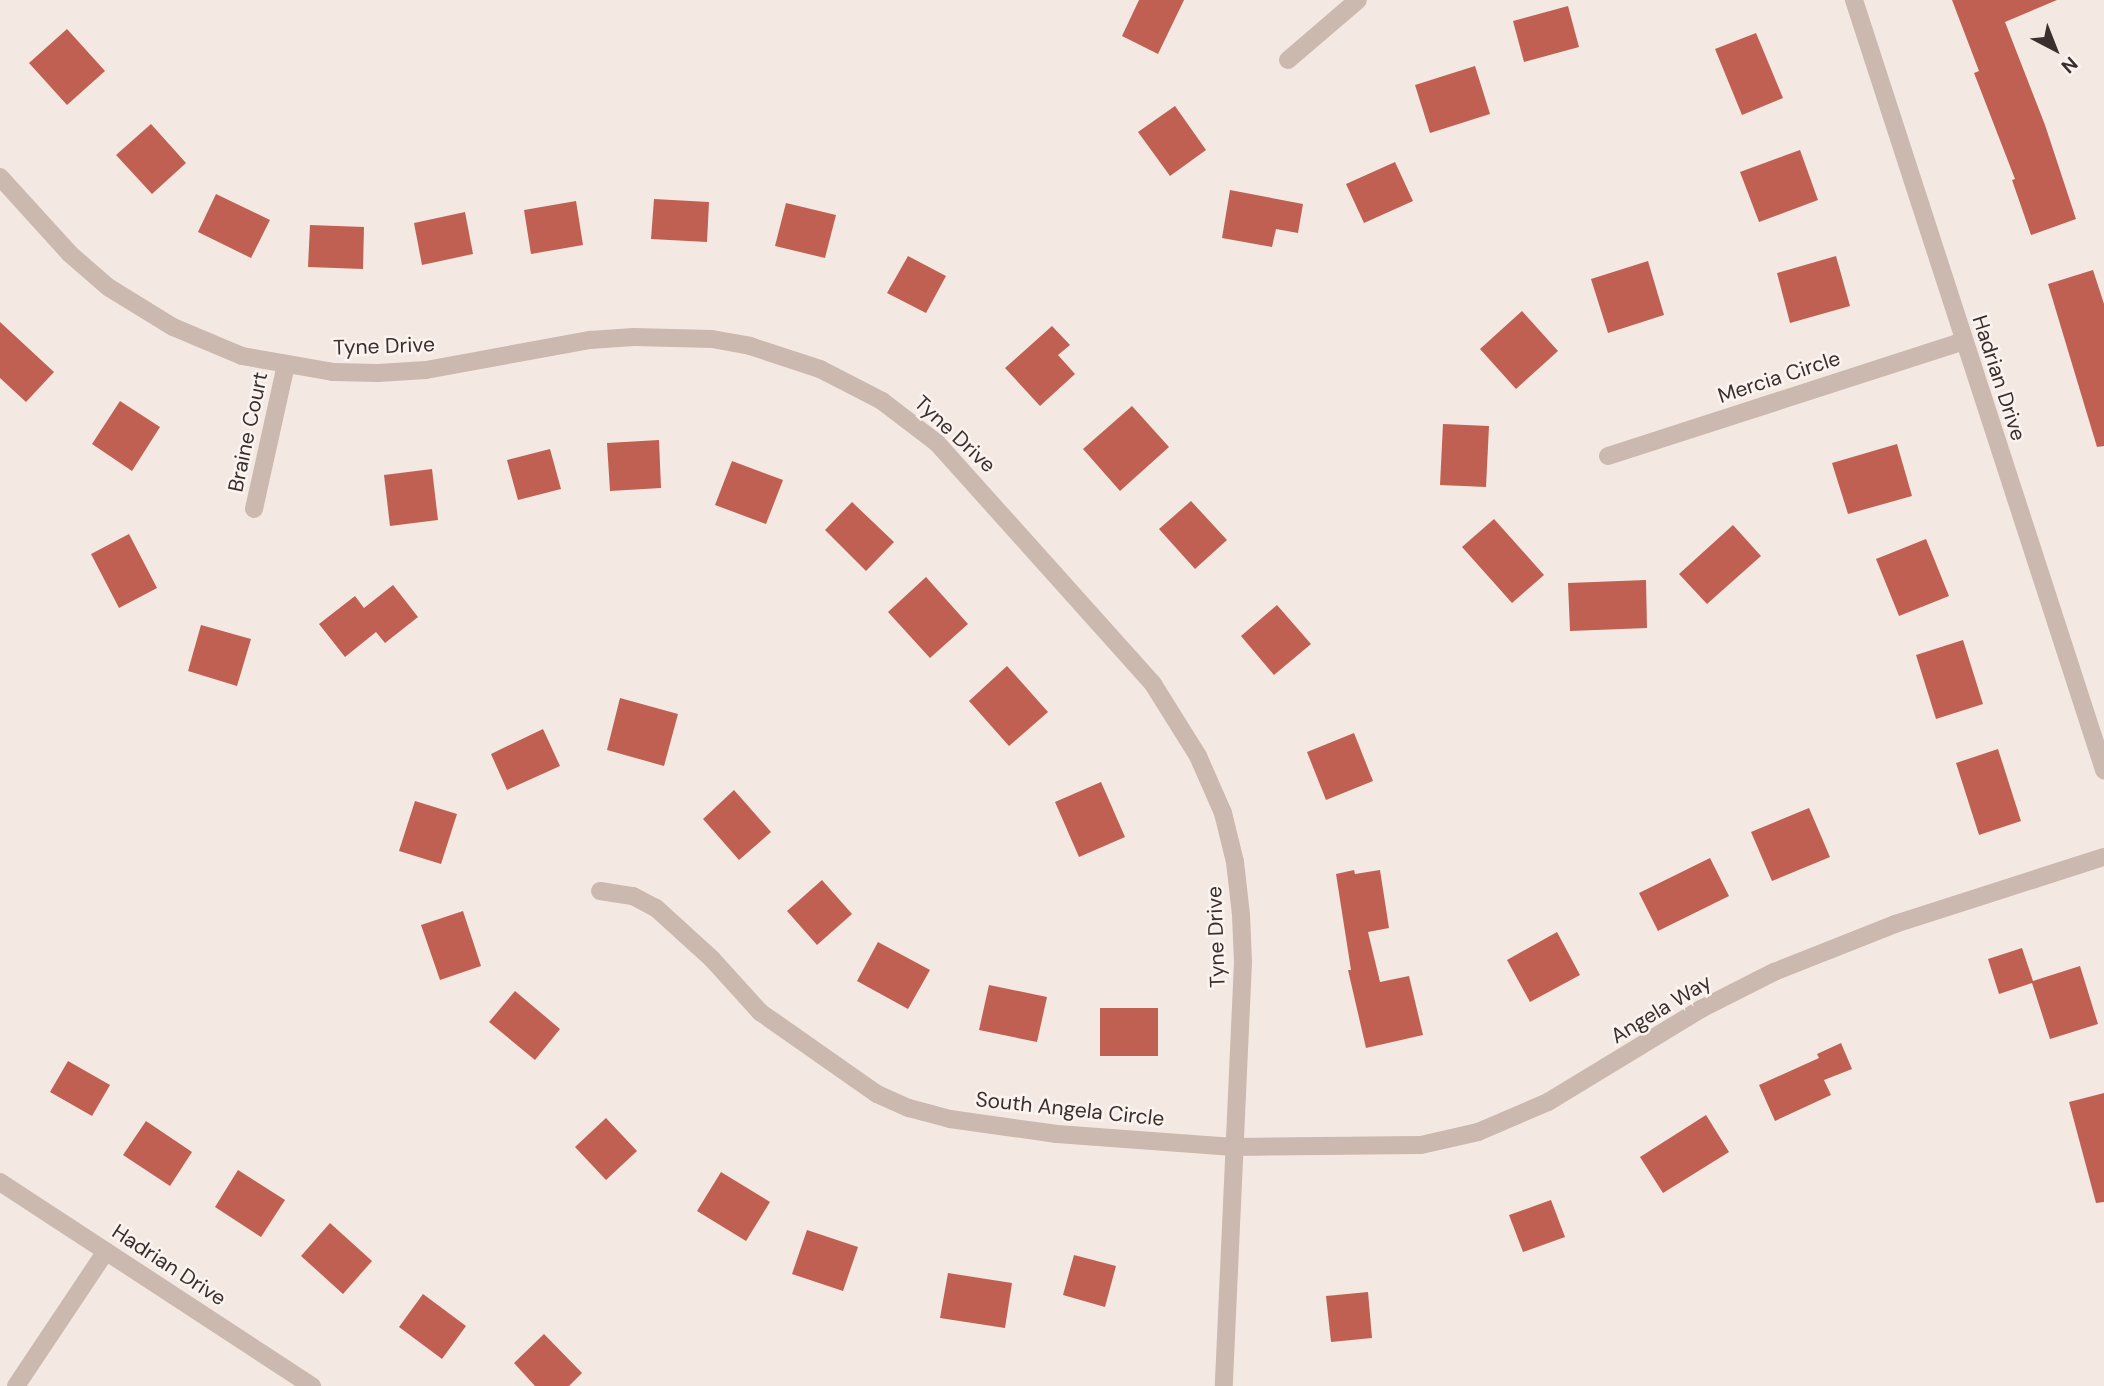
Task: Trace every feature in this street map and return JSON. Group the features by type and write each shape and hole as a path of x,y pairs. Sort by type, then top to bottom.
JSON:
{"street":[{"path":"1288,60 1358,0"},
{"name":"Hadrian Drive","path":"1854,0 2104,770"},
{"name":"Tyne Drive","path":"0,177 70,254 144,311 203,341 242,356 333,372 390,372 426,370 590,340 634,337 712,340 750,346 821,369 908,418 937,443 994,503 1153,684 1198,757 1223,813 1235,862 1241,915 1242,962 1224,1386"},
{"name":"Mercia Circle","path":"1608,456 1963,341"},
{"name":"Braine Court","path":"254,509 286,365"},
{"name":"Angela Way","path":"1234,1147 1420,1145 1478,1132 1548,1102 1701,1009 1773,972 1895,924 2104,856"},
{"name":"South Angela Circle","path":"600,891 633,896 656,908 712,959 760,1012 877,1094 909,1108 950,1119 1027,1132 1234,1147"},
{"name":"Hadrian Drive","path":"0,1182 312,1386"},
{"path":"16,1386 106,1251"}],"building":[{"path":"1139,0 1184,0 1158,54 1122,36"},
{"path":"1952,0 2057,0 2005,22 2045,125 2076,219 2031,235 2012,180 2015,179 1974,73 1979,71"},
{"path":"1568,6 1579,47 1524,62 1513,21"},
{"path":"67,29 105,71 67,105 29,63"},
{"path":"1756,33 1783,98 1742,115 1715,49"},
{"path":"1475,66 1490,114 1430,133 1415,85"},
{"path":"1175,106 1206,150 1170,176 1138,132"},
{"path":"151,124 186,163 152,194 116,155"},
{"path":"1800,150 1818,200 1759,222 1740,172"},
{"path":"1395,162 1413,201 1364,223 1346,184"},
{"path":"1230,190 1303,204 1298,233 1276,229 1272,247 1222,238"},
{"path":"216,194 270,220 251,258 198,232"},
{"path":"654,199 709,202 707,242 651,239"},
{"path":"576,201 583,245 531,254 524,210"},
{"path":"786,203 836,215 825,258 775,246"},
{"path":"465,212 473,254 422,265 414,223"},
{"path":"310,225 364,227 363,269 308,267"},
{"path":"908,256 946,276 926,313 887,293"},
{"path":"1836,256 1850,306 1790,323 1777,273"},
{"path":"1648,261 1664,315 1608,333 1591,279"},
{"path":"2093,270 2104,304 2104,446 2097,447 2048,284"},
{"path":"1522,311 1558,351 1516,389 1480,349"},
{"path":"0,322 54,372 26,402 0,378"},
{"path":"1052,326 1070,345 1058,355 1075,374 1040,406 1005,368"},
{"path":"120,401 160,427 132,471 92,444"},
{"path":"1132,406 1169,447 1120,491 1083,449"},
{"path":"1443,424 1489,426 1486,487 1440,485"},
{"path":"659,440 661,488 610,491 607,443"},
{"path":"1897,444 1912,496 1848,514 1832,463"},
{"path":"550,449 561,489 518,500 507,460"},
{"path":"732,461 783,480 766,524 715,505"},
{"path":"432,469 438,520 390,526 384,475"},
{"path":"1191,501 1227,540 1195,569 1159,529"},
{"path":"852,502 894,542 866,571 825,530"},
{"path":"1494,519 1544,575 1512,603 1462,547"},
{"path":"1733,525 1761,556 1707,604 1679,574"},
{"path":"129,534 157,588 119,608 91,554"},
{"path":"1926,539 1949,596 1899,616 1876,559"},
{"path":"926,577 968,624 930,658 888,612"},
{"path":"1646,580 1647,628 1570,631 1568,583"},
{"path":"393,585 418,617 385,643 376,632 345,657 319,624 355,596 364,608"},
{"path":"1277,605 1311,644 1274,675 1241,636"},
{"path":"201,625 251,639 237,686 188,671"},
{"path":"1963,640 1983,704 1936,719 1916,655"},
{"path":"1007,666 1048,712 1009,746 969,701"},
{"path":"620,698 678,714 664,766 607,750"},
{"path":"543,729 560,766 507,790 491,754"},
{"path":"1354,733 1373,781 1326,800 1307,752"},
{"path":"1998,749 2021,821 1979,835 1956,763"},
{"path":"1101,782 1125,837 1079,857 1055,802"},
{"path":"734,790 771,832 739,860 703,819"},
{"path":"415,801 457,814 441,864 399,851"},
{"path":"1809,808 1830,857 1772,881 1751,832"},
{"path":"1710,858 1729,896 1658,931 1639,893"},
{"path":"1354,870 1355,874 1380,870 1389,928 1368,932 1380,982 1409,976 1423,1035 1366,1048 1348,970 1351,970 1336,874"},
{"path":"822,880 852,914 817,945 787,911"},
{"path":"463,911 481,966 440,980 421,925"},
{"path":"1557,932 1580,975 1530,1002 1507,960"},
{"path":"878,942 930,970 908,1009 857,981"},
{"path":"2022,948 2033,981 2080,966 2098,1024 2050,1039 2032,983 1999,994 1988,959"},
{"path":"989,985 1047,997 1037,1042 979,1030"},
{"path":"515,991 560,1029 535,1060 489,1022"},
{"path":"1100,1008 1158,1008 1158,1056 1100,1056"},
{"path":"1841,1043 1852,1069 1824,1080 1831,1095 1775,1121 1759,1085 1819,1058 1817,1054"},
{"path":"68,1061 110,1085 92,1116 50,1092"},
{"path":"2104,1093 2104,1202 2096,1203 2069,1102"},
{"path":"1706,1115 1729,1152 1663,1193 1640,1157"},
{"path":"606,1118 637,1151 606,1180 575,1147"},
{"path":"146,1121 192,1152 170,1186 123,1155"},
{"path":"238,1170 285,1200 261,1237 215,1207"},
{"path":"721,1172 770,1202 746,1241 697,1211"},
{"path":"1551,1200 1565,1237 1523,1252 1509,1215"},
{"path":"330,1223 372,1261 343,1294 301,1256"},
{"path":"807,1230 858,1247 843,1291 792,1274"},
{"path":"1074,1255 1116,1266 1105,1307 1063,1295"},
{"path":"948,1273 1012,1283 1005,1328 940,1318"},
{"path":"1368,1292 1372,1338 1331,1342 1326,1296"},
{"path":"423,1294 466,1326 442,1359 399,1327"},
{"path":"544,1334 582,1373 569,1386 535,1386 514,1363"}]}
